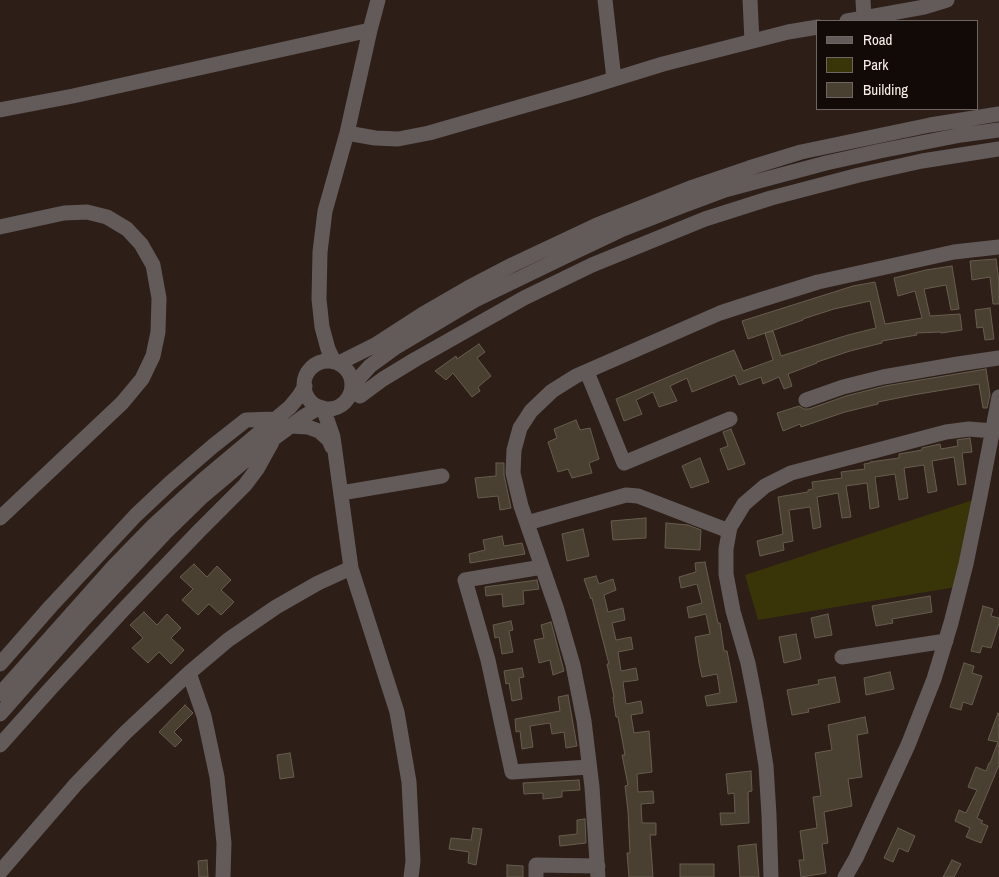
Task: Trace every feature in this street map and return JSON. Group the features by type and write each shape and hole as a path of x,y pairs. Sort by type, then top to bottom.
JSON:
{"street":[{"path":"336,362 328,349 323,329 319,299 320,252 325,211 347,133 378,0"},
{"path":"605,0 614,79"},
{"path":"750,0 752,41"},
{"path":"863,0 864,18"},
{"path":"853,20 947,0"},
{"path":"347,133 375,138 398,139 429,133 663,64 816,26"},
{"path":"0,110 82,94 370,30"},
{"path":"336,362 360,353 461,292 520,261 597,225 693,187 801,152 930,125 999,114"},
{"path":"356,391 370,366 396,347 475,300 607,237 682,206 733,188 826,162 961,135 999,130"},
{"path":"323,329 320,354 314,366 306,375 305,391 308,399 314,405 330,409 338,407 356,391 383,379 524,298 592,265 705,219 771,198 859,175 922,161 999,149"},
{"path":"0,227 64,213 88,212 107,217 126,229 141,244 153,265 159,298 158,332 153,356 142,379 122,403 2,512"},
{"path":"536,877 536,865 598,871 584,721 573,665 557,610 521,506 513,473 514,450 520,428 531,411 552,391 576,376 720,314 818,282 954,252 999,247"},
{"path":"323,329 338,348 345,352 360,353"},
{"path":"806,400 842,387 883,377 999,358"},
{"path":"314,366 324,361 336,362 345,367 350,373 356,391"},
{"path":"587,372 624,464 730,419"},
{"path":"0,694 114,566 154,525 203,480 290,406 305,386"},
{"path":"845,877 864,841 908,745 934,679 966,564 999,397"},
{"path":"333,437 336,417 342,404"},
{"path":"0,714 84,619 164,534 203,496 273,438 310,412 322,408"},
{"path":"322,408 333,437 351,568 397,712 409,782 411,877"},
{"path":"0,664 129,522 170,483 246,420 274,419"},
{"path":"290,426 308,427 319,431 329,440 335,453"},
{"path":"771,877 766,766 748,663 733,611 726,574 726,550 730,527 744,504 765,486 791,472 946,432 969,429 993,431"},
{"path":"0,745 102,632 245,485 257,468 273,438"},
{"path":"341,493 442,476"},
{"path":"527,523 626,495 638,496 729,530"},
{"path":"542,567 465,580 488,660 512,772 589,767"},
{"path":"0,872 76,784 125,733 189,673 228,640 276,607 318,583 351,568"},
{"path":"842,657 946,641"},
{"path":"189,673 204,716 217,778 224,843 223,877"}],"green space":[{"path":"979,498 956,587 758,620 745,575"}],"building":[{"path":"996,259 999,304 993,304 990,277 972,280 970,261"},
{"path":"952,266 959,309 951,310 946,285 924,289 930,316 960,314 962,330 941,333 916,333 917,335 882,341 882,343 850,351 788,374 792,386 784,389 779,377 763,384 761,377 739,385 735,375 692,392 687,378 670,386 677,401 659,407 653,392 636,400 642,414 624,421 616,399 701,363 734,350 743,371 773,360 765,333 748,339 742,321 853,286 875,282 885,324 922,318 915,291 898,296 894,278","holes":["870,301 876,328 781,356 773,331 766,333 834,309"]},
{"path":"990,308 994,339 985,340 983,327 977,328 975,310"},
{"path":"479,344 485,352 477,358 491,376 478,387 480,391 472,397 453,373 446,380 435,371 456,356 457,359"},
{"path":"986,369 990,395 987,408 983,408 979,384 878,402 878,404 845,412 801,427 800,424 783,431 777,413 799,406 809,409 846,396 885,386"},
{"path":"576,420 580,430 590,428 599,459 589,463 592,473 572,478 568,469 558,472 548,442 557,438 554,429"},
{"path":"731,429 745,464 728,470 720,449 728,446 723,432"},
{"path":"970,438 972,452 962,453 966,484 958,485 954,457 932,461 937,491 928,493 924,465 904,468 908,498 899,500 895,474 875,477 879,507 870,509 867,483 846,486 851,517 842,518 838,493 817,497 821,527 813,529 810,507 789,510 793,541 783,543 784,550 760,556 757,541 783,534 778,497 808,492 808,490 813,489 812,482 842,478 841,472 865,469 864,464 870,462 899,458 899,454 922,450 922,448 940,444 941,449 958,446 957,440"},
{"path":"700,458 709,482 691,488 682,466"},
{"path":"496,463 504,463 504,475 511,508 500,510 498,496 478,498 475,478 496,476"},
{"path":"646,518 646,538 613,540 611,521"},
{"path":"666,523 688,525 701,530 700,550 665,548"},
{"path":"583,529 589,556 567,561 562,534"},
{"path":"502,536 504,546 522,543 525,554 470,563 469,554 485,550 483,540"},
{"path":"705,562 718,623 720,623 724,651 727,651 737,702 707,706 705,696 720,693 717,674 702,677 699,663 695,637 710,634 706,614 689,618 687,607 702,603 697,584 681,588 679,577 696,572 695,563"},
{"path":"194,564 207,577 217,566 231,580 221,590 234,602 221,615 209,604 198,615 182,600 193,589 180,577"},
{"path":"596,576 599,584 613,579 616,590 604,595 608,612 623,608 625,620 612,623 616,640 631,637 633,649 618,652 621,671 636,668 638,680 623,682 626,704 641,701 643,713 631,715 634,733 649,731 652,772 637,774 638,792 653,791 654,803 641,804 642,823 656,823 656,835 650,835 653,877 629,877 627,853 630,853 625,786 628,785 622,755 625,755 618,717 616,717 607,664 609,664 592,598 584,579"},
{"path":"537,580 539,589 523,591 524,604 503,607 502,594 486,596 485,587"},
{"path":"930,596 932,612 892,619 893,623 876,626 872,606"},
{"path":"983,606 993,609 991,616 999,618 999,623 991,648 982,646 980,653 971,651"},
{"path":"144,612 157,625 167,614 181,628 171,638 184,650 171,664 159,652 148,663 132,648 143,638 130,625"},
{"path":"828,614 832,635 815,638 811,618"},
{"path":"511,621 513,630 509,631 513,652 502,654 499,637 495,638 493,625"},
{"path":"551,622 564,671 553,675 550,660 539,663 534,640 544,638 541,625"},
{"path":"796,634 801,659 784,663 779,637"},
{"path":"964,663 974,666 972,673 982,676 972,705 963,702 961,710 950,707"},
{"path":"522,668 524,677 519,678 522,699 512,701 509,683 506,684 504,671"},
{"path":"890,672 894,689 866,695 864,678"},
{"path":"835,677 840,702 808,709 809,712 792,715 787,690 819,684 818,680"},
{"path":"568,695 577,746 566,748 564,732 552,734 550,723 530,726 533,747 522,749 520,731 516,732 515,719 560,711 558,697"},
{"path":"185,705 193,713 174,732 182,740 175,747 159,732"},
{"path":"998,713 999,765 977,818 983,821 981,823 988,826 981,843 966,837 970,828 955,821 959,810 966,813 977,790 968,787 976,767 986,771 990,763 998,742 988,740"},
{"path":"865,717 868,733 857,735 862,777 848,779 852,806 824,812 828,843 822,844 826,873 801,877 799,860 804,860 800,831 817,828 813,797 821,796 815,753 832,750 828,725"},
{"path":"290,753 294,777 280,779 277,755"},
{"path":"751,771 752,791 748,792 749,823 721,825 720,813 735,813 734,793 728,794 726,774"},
{"path":"579,780 580,790 562,791 562,797 543,799 543,793 524,794 523,783"},
{"path":"585,819 586,843 560,846 559,836 577,834 577,820"},
{"path":"473,828 482,829 476,865 468,863 469,852 449,849 451,838 471,840"},
{"path":"898,828 915,836 908,852 899,848 893,862 884,858"},
{"path":"756,844 759,877 740,877 738,846"},
{"path":"207,860 208,877 199,877 198,861"},
{"path":"952,860 961,864 954,877 943,877"},
{"path":"680,864 714,864 714,877 680,877"},
{"path":"507,865 523,866 523,877 507,877"}]}
